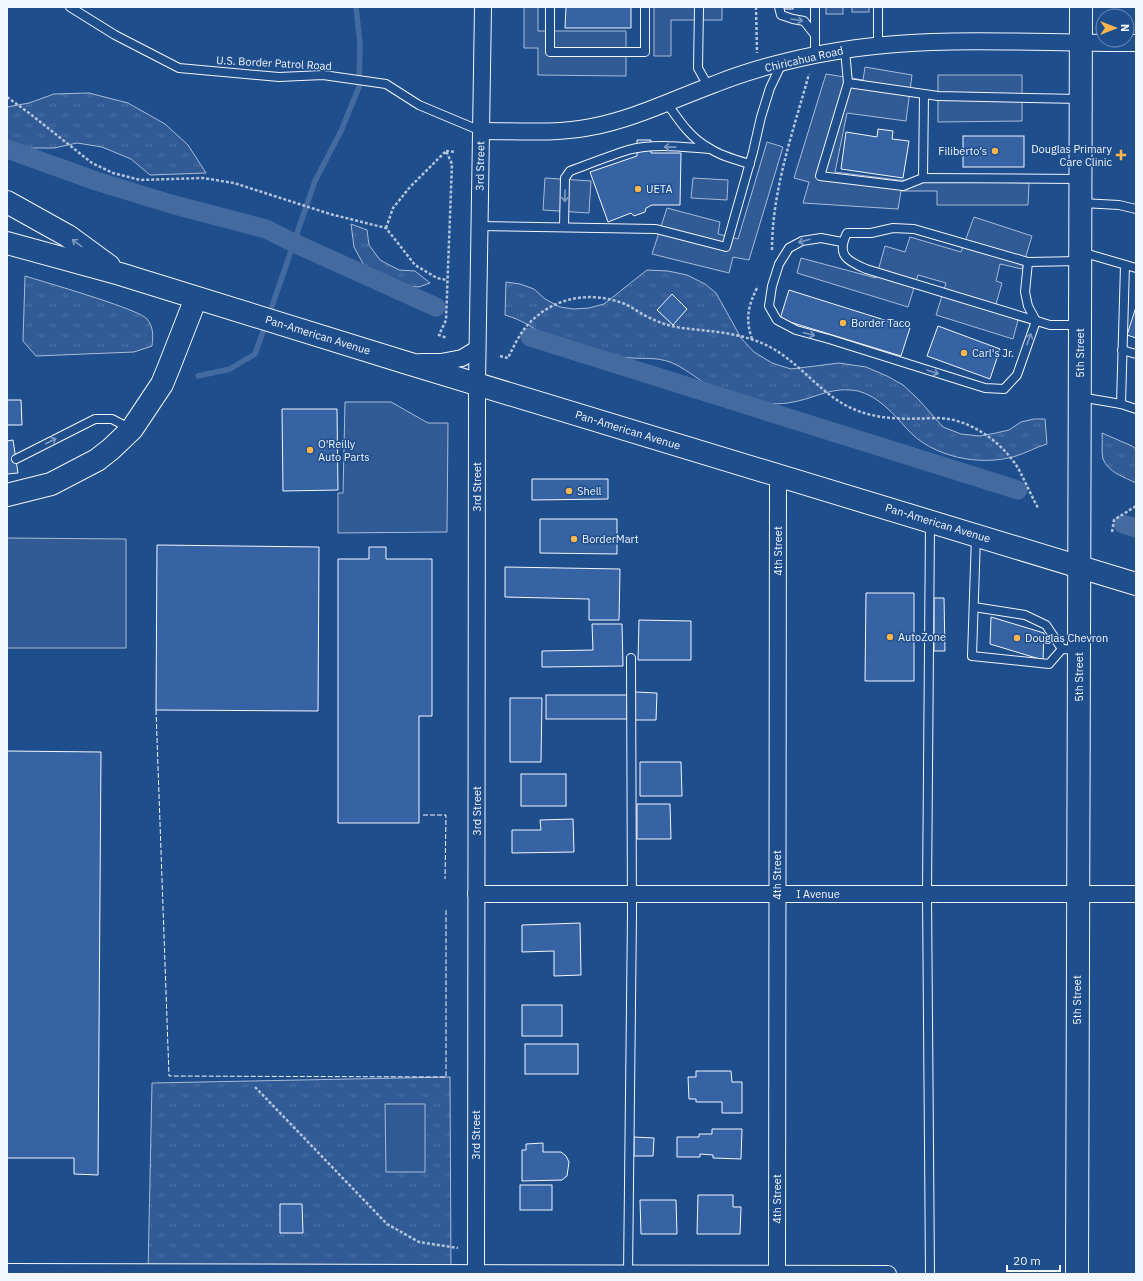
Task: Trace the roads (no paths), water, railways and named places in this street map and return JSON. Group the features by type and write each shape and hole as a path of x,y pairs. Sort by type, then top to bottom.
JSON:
{"main road":[{"name":"5th Street","path":"1077,1274 1078,894 1070,649 1079,565 1081,7"},
{"name":"Pan-American Avenue","path":"7,202 68,236 120,274"},
{"name":"Pan-American Avenue","path":"7,243 120,274 778,476 1079,565 1136,584"},
{"path":"7,495 51,484 97,460 112,449 132,429 166,376 196,298"}],"street":[{"name":"3rd Street","path":"476,1273 478,569 477,349 483,7"},
{"name":"Chiricahua Road","path":"481,131 557,131 591,128 626,118 708,86 754,71 815,55 878,45 907,42 954,41 1081,43 1136,42"},
{"path":"404,362 441,362 462,358 477,349"},
{"name":"4th Street","path":"777,1274 778,476"},
{"name":"I Avenue","path":"476,894 1136,894"},
{"path":"7,1272 888,1274"}],"lane":[{"name":"U.S. Border Patrol Road","path":"70,7 115,36 179,68 279,77 323,75 386,84 419,105 481,131"},
{"path":"550,7 550,52 645,52 645,7"},
{"path":"699,7 698,68 708,86"},
{"path":"779,7 781,14 793,19 804,21 815,35"},
{"path":"815,7 815,55"},
{"path":"878,7 878,45"},
{"path":"845,50 848,83 820,176 903,186 923,178 1080,179"},
{"path":"479,226 656,228 726,247 750,164 767,96 782,63"},
{"path":"848,83 938,96 1080,99"},
{"path":"923,178 924,94"},
{"path":"666,102 692,136 709,148 731,158 750,164"},
{"path":"564,227 565,178 570,171 629,150 640,148 665,146 709,148"},
{"path":"1080,203 1119,204 1136,210"},
{"path":"1080,325 1050,325 866,269 851,263 843,253 842,242 847,232 871,232 893,228 914,228 1028,262 1080,256 1136,268"},
{"path":"842,242 821,238 802,241 789,248 779,264 772,286 769,306 777,320 796,330 985,388 1004,389 1017,375 1036,321 1028,306 1025,292 1028,262"},
{"path":"1121,404 1125,265"},
{"path":"1122,350 1136,354"},
{"path":"1080,397 1121,404 1136,409"},
{"path":"16,459 95,419 112,419 132,429"},
{"path":"930,521 927,894 930,1274"},
{"path":"974,608 1025,615 1046,625 1070,649 1049,664 972,656 976,535"},
{"path":"628,1274 632,894 631,658"}],"waterway":[{"path":"269,315 315,181 341,131 359,87 360,44 356,7"},
{"path":"7,149 96,181 171,204 266,229 436,307"},
{"path":"198,376 230,369 255,354 266,323"},
{"path":"530,337 1018,490"},
{"path":"1123,524 1136,528"}],"place":[{"name":"Filiberto’s","path":"995,151"},
{"name":"Douglas Primary Care Clinic","path":"1121,155"},
{"name":"UETA","path":"638,189"},
{"name":"Border Taco","path":"843,323"},
{"name":"Carl's Jr.","path":"964,353"},
{"name":"O'Reilly Auto Parts","path":"310,450"},
{"name":"Shell","path":"569,491"},
{"name":"BorderMart","path":"574,539"},
{"name":"AutoZone","path":"890,637"},
{"name":"Douglas Chevron","path":"1017,638"}]}
